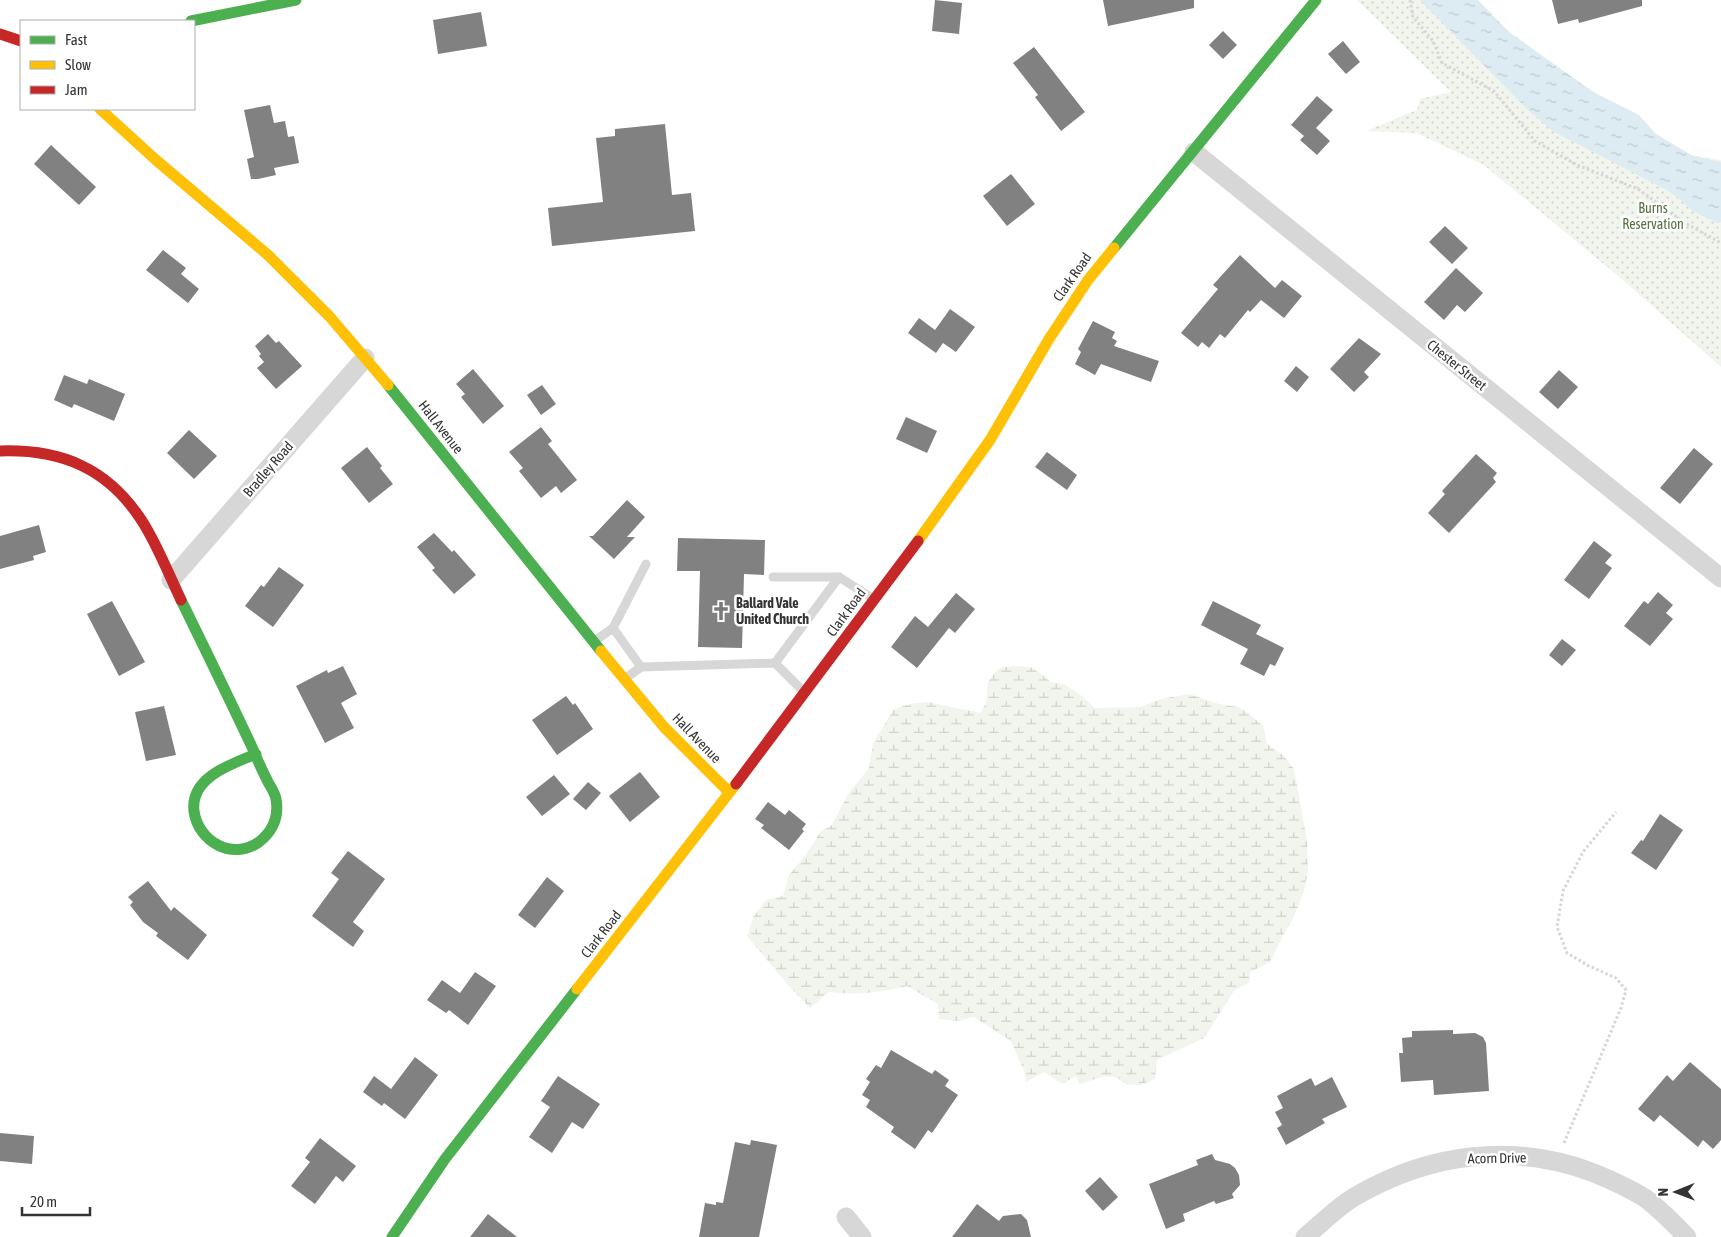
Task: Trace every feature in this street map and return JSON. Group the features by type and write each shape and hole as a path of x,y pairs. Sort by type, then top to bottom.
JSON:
{"main road":[{"path":"195,20 296,0"},
{"name":"Clark Road","path":"392,1237 455,1146 805,693 941,510 990,440 1049,339 1088,280 1316,0"},
{"path":"0,34 20,41"},
{"name":"Hall Avenue","path":"101,110 156,160 268,255 330,317 396,394 493,518 664,727 729,792"},
{"path":"0,451 23,450 52,454 88,468 104,478 119,491 132,506 142,522 256,754 276,798 274,826 269,834 255,846 237,850 218,847 199,828 194,810 197,793 201,786 214,774 256,754"}],"street":[{"name":"Chester Street","path":"1194,152 1721,578"},
{"name":"Bradley Road","path":"171,580 365,358"},
{"name":"Acorn Drive","path":"1306,1237 1354,1197 1394,1176 1432,1163 1475,1156 1524,1156 1572,1165 1612,1180 1645,1198 1687,1237"},
{"path":"846,1217 862,1237"}],"lane":[{"path":"594,642 613,628 646,564"},
{"path":"773,578 839,577 874,599"},
{"path":"775,663 839,577"},
{"path":"613,628 641,667"},
{"path":"624,679 641,667 775,663 805,693"}],"path":[{"path":"1410,0 1413,18 1433,41 1442,63 1494,91 1535,141 1577,165 1638,188 1685,223 1721,243"},
{"path":"1556,1162 1621,1008 1626,990 1616,978 1567,953 1557,927 1563,891 1583,852 1616,812"}],"green space":[{"name":"Burns Reservation","path":"1357,0 1472,0 1506,29 1560,69 1583,90 1683,154 1721,160 1721,367 1623,280 1484,165 1417,133 1366,131 1417,110 1420,99 1451,92"},
{"path":"1003,667 1034,668 1051,682 1064,684 1082,696 1095,708 1140,707 1161,699 1189,694 1219,704 1238,707 1263,726 1267,744 1284,756 1294,769 1307,840 1308,871 1304,891 1293,919 1270,962 1250,972 1250,982 1234,991 1204,1038 1157,1060 1155,1079 1140,1085 1127,1085 1116,1077 1105,1076 1079,1084 1076,1076 1062,1084 1044,1072 1026,1082 1024,1071 1011,1041 974,1017 958,1021 939,1019 938,1004 907,986 868,993 829,992 810,1008 747,936 754,916 766,900 783,896 789,875 805,856 821,831 832,825 848,794 869,768 873,743 894,709 910,704 928,702 980,713 986,703 988,682 996,671"}],"water":[{"path":"1420,0 1478,0 1510,33 1595,93 1639,115 1656,134 1693,156 1721,162 1721,222 1718,223 1693,211 1667,190 1554,132 1529,111"}],"building":[{"path":"935,0 962,3 959,34 932,31"},
{"path":"1103,0 1194,0 1194,8 1108,26"},
{"path":"1552,0 1642,0 1642,6 1579,23 1578,19 1558,24"},
{"path":"481,12 487,46 438,54 433,20"},
{"path":"1223,31 1237,45 1223,59 1209,45"},
{"path":"1343,41 1360,62 1346,74 1328,54"},
{"path":"1034,47 1085,112 1061,131 1035,97 1038,95 1013,63"},
{"path":"1317,96 1333,110 1316,128 1330,141 1317,155 1300,140 1304,136 1291,125"},
{"path":"270,105 274,123 285,121 288,137 294,136 299,163 274,168 276,175 251,179 247,159 254,157 244,110"},
{"path":"665,124 672,195 691,193 695,231 552,246 548,208 603,202 596,138 615,136 615,129"},
{"path":"51,145 96,187 79,205 34,164"},
{"path":"1011,174 1035,204 1007,226 983,196"},
{"path":"1445,226 1468,248 1452,264 1429,242"},
{"path":"163,250 186,268 181,274 199,289 188,303 146,270"},
{"path":"1240,255 1275,288 1282,280 1302,296 1284,318 1261,300 1250,312 1248,310 1225,338 1220,334 1209,348 1202,342 1198,347 1181,333 1218,289 1213,285"},
{"path":"1456,268 1483,293 1465,312 1457,305 1444,320 1424,302"},
{"path":"950,309 975,327 956,352 943,343 936,353 908,333 919,318 935,330"},
{"path":"1093,321 1115,332 1112,338 1117,341 1114,346 1159,361 1151,382 1101,364 1095,375 1075,364 1081,352 1078,349"},
{"path":"268,334 276,343 279,341 302,366 276,389 257,368 264,362 255,346"},
{"path":"1359,338 1381,354 1364,372 1369,377 1354,392 1330,369"},
{"path":"1296,366 1309,377 1297,392 1284,381"},
{"path":"473,369 504,406 483,424 461,397 465,394 456,384"},
{"path":"1559,370 1578,387 1558,409 1539,392"},
{"path":"64,375 87,384 89,379 125,394 114,421 74,404 72,408 54,400"},
{"path":"542,385 556,404 541,415 527,395"},
{"path":"906,417 937,431 927,453 896,439"},
{"path":"541,427 552,441 548,444 577,480 561,493 556,486 541,498 519,471 523,468 509,452"},
{"path":"189,430 217,456 194,479 167,453"},
{"path":"367,447 393,484 369,503 341,468"},
{"path":"1694,448 1713,464 1680,504 1660,488"},
{"path":"1047,452 1077,475 1067,490 1035,467"},
{"path":"1476,454 1497,473 1493,478 1496,482 1449,533 1428,513 1445,494 1442,491"},
{"path":"627,500 645,517 627,537 635,537 614,559 589,536 593,536"},
{"path":"39,525 46,552 33,556 34,560 0,569 0,536"},
{"path":"434,533 452,552 454,550 476,575 454,594 432,570 435,568 417,547"},
{"name":"Ballard Vale United Church","path":"678,538 765,540 764,575 744,574 742,648 698,647 700,571 677,571"},
{"path":"1594,541 1612,555 1605,563 1612,568 1589,599 1564,580"},
{"path":"279,567 304,585 273,627 245,606 261,585 264,587"},
{"path":"1658,592 1673,605 1666,613 1673,619 1650,646 1624,626 1644,601 1648,604"},
{"path":"956,593 975,609 955,633 949,628 917,668 891,647 915,616 928,627"},
{"path":"112,601 145,662 119,676 87,614"},
{"path":"1213,601 1261,625 1256,634 1284,648 1275,666 1270,664 1264,676 1240,664 1248,649 1201,625"},
{"path":"1562,639 1576,650 1562,666 1549,655"},
{"path":"343,666 357,694 341,703 354,728 325,743 296,686 327,670 328,673"},
{"path":"566,696 573,705 575,703 593,729 557,755 532,720"},
{"path":"164,706 176,755 146,761 135,712"},
{"path":"640,772 660,797 630,822 609,796"},
{"path":"554,775 570,794 542,816 526,797"},
{"path":"588,782 601,793 586,810 573,799"},
{"path":"768,802 785,815 789,810 806,824 802,829 804,831 789,850 761,828 764,825 755,819"},
{"path":"1660,814 1683,830 1656,870 1631,853 1641,840 1643,841"},
{"path":"348,851 385,879 353,922 364,931 353,947 312,916 339,879 331,873"},
{"path":"547,877 564,891 535,928 518,915"},
{"path":"148,881 171,911 174,907 207,935 188,960 156,936 158,933 143,922 130,905 133,902 128,897"},
{"path":"475,972 496,986 468,1025 449,1010 446,1013 427,1000 442,980 460,993"},
{"path":"1453,1030 1453,1034 1475,1033 1483,1037 1486,1043 1489,1091 1434,1095 1433,1080 1401,1082 1399,1053 1403,1053 1402,1038 1412,1037 1412,1031"},
{"path":"891,1050 932,1074 935,1070 949,1080 945,1086 958,1095 932,1133 928,1130 915,1149 891,1132 894,1127 866,1107 870,1100 862,1095 870,1082 866,1079 876,1065 881,1068"},
{"path":"415,1057 438,1075 405,1119 384,1103 382,1106 363,1092 374,1076 391,1089"},
{"path":"1690,1062 1721,1089 1721,1140 1713,1149 1703,1140 1698,1147 1660,1115 1654,1122 1638,1109 1667,1075 1673,1081"},
{"path":"558,1076 600,1104 583,1129 572,1122 552,1153 529,1137 550,1107 541,1101"},
{"path":"1332,1077 1347,1107 1322,1119 1325,1123 1286,1145 1277,1128 1282,1125 1275,1112 1283,1108 1277,1096 1311,1078 1315,1086"},
{"path":"0,1133 34,1136 32,1164 0,1161"},
{"path":"320,1138 356,1166 343,1182 336,1176 315,1204 291,1186 310,1162 305,1158"},
{"path":"751,1140 777,1145 759,1237 699,1237 705,1203 716,1205 716,1202 723,1203 735,1142 750,1145"},
{"path":"1212,1154 1215,1160 1230,1164 1239,1175 1240,1185 1232,1194 1234,1198 1216,1204 1214,1201 1183,1214 1185,1221 1166,1229 1149,1184 1198,1165 1196,1160"},
{"path":"1100,1177 1118,1197 1103,1211 1085,1191"},
{"path":"977,1204 999,1221 1003,1216 1021,1214 1027,1220 1031,1237 952,1237"},
{"path":"488,1214 517,1237 470,1237"}],"traffic: fast":[{"path":"195,20 296,0"},
{"path":"1114,248 1316,0"},
{"path":"388,385 601,651"},
{"path":"181,600 235,710 254,751 256,756 264,773 274,792 276,799 276,817 264,838 249,847 238,850 228,849 218,845 202,832 194,811 195,799 199,789 214,774 225,767 236,762 246,758 256,754"},
{"path":"392,1237 445,1159 577,989"}],"traffic: slow":[{"path":"101,110 156,160 268,255 330,317 388,385"},
{"path":"918,541 990,440 1049,339 1088,280 1114,248"},
{"path":"601,651 664,727 729,792"},
{"path":"577,989 736,784"}],"traffic: jam":[{"path":"0,34 20,41"},
{"path":"0,451 22,451 63,458 81,465 114,487 142,521 158,550 181,600"},
{"path":"736,784 918,541"}],"place":[{"name":"Ballard Vale United Church","path":"721,611"}]}
